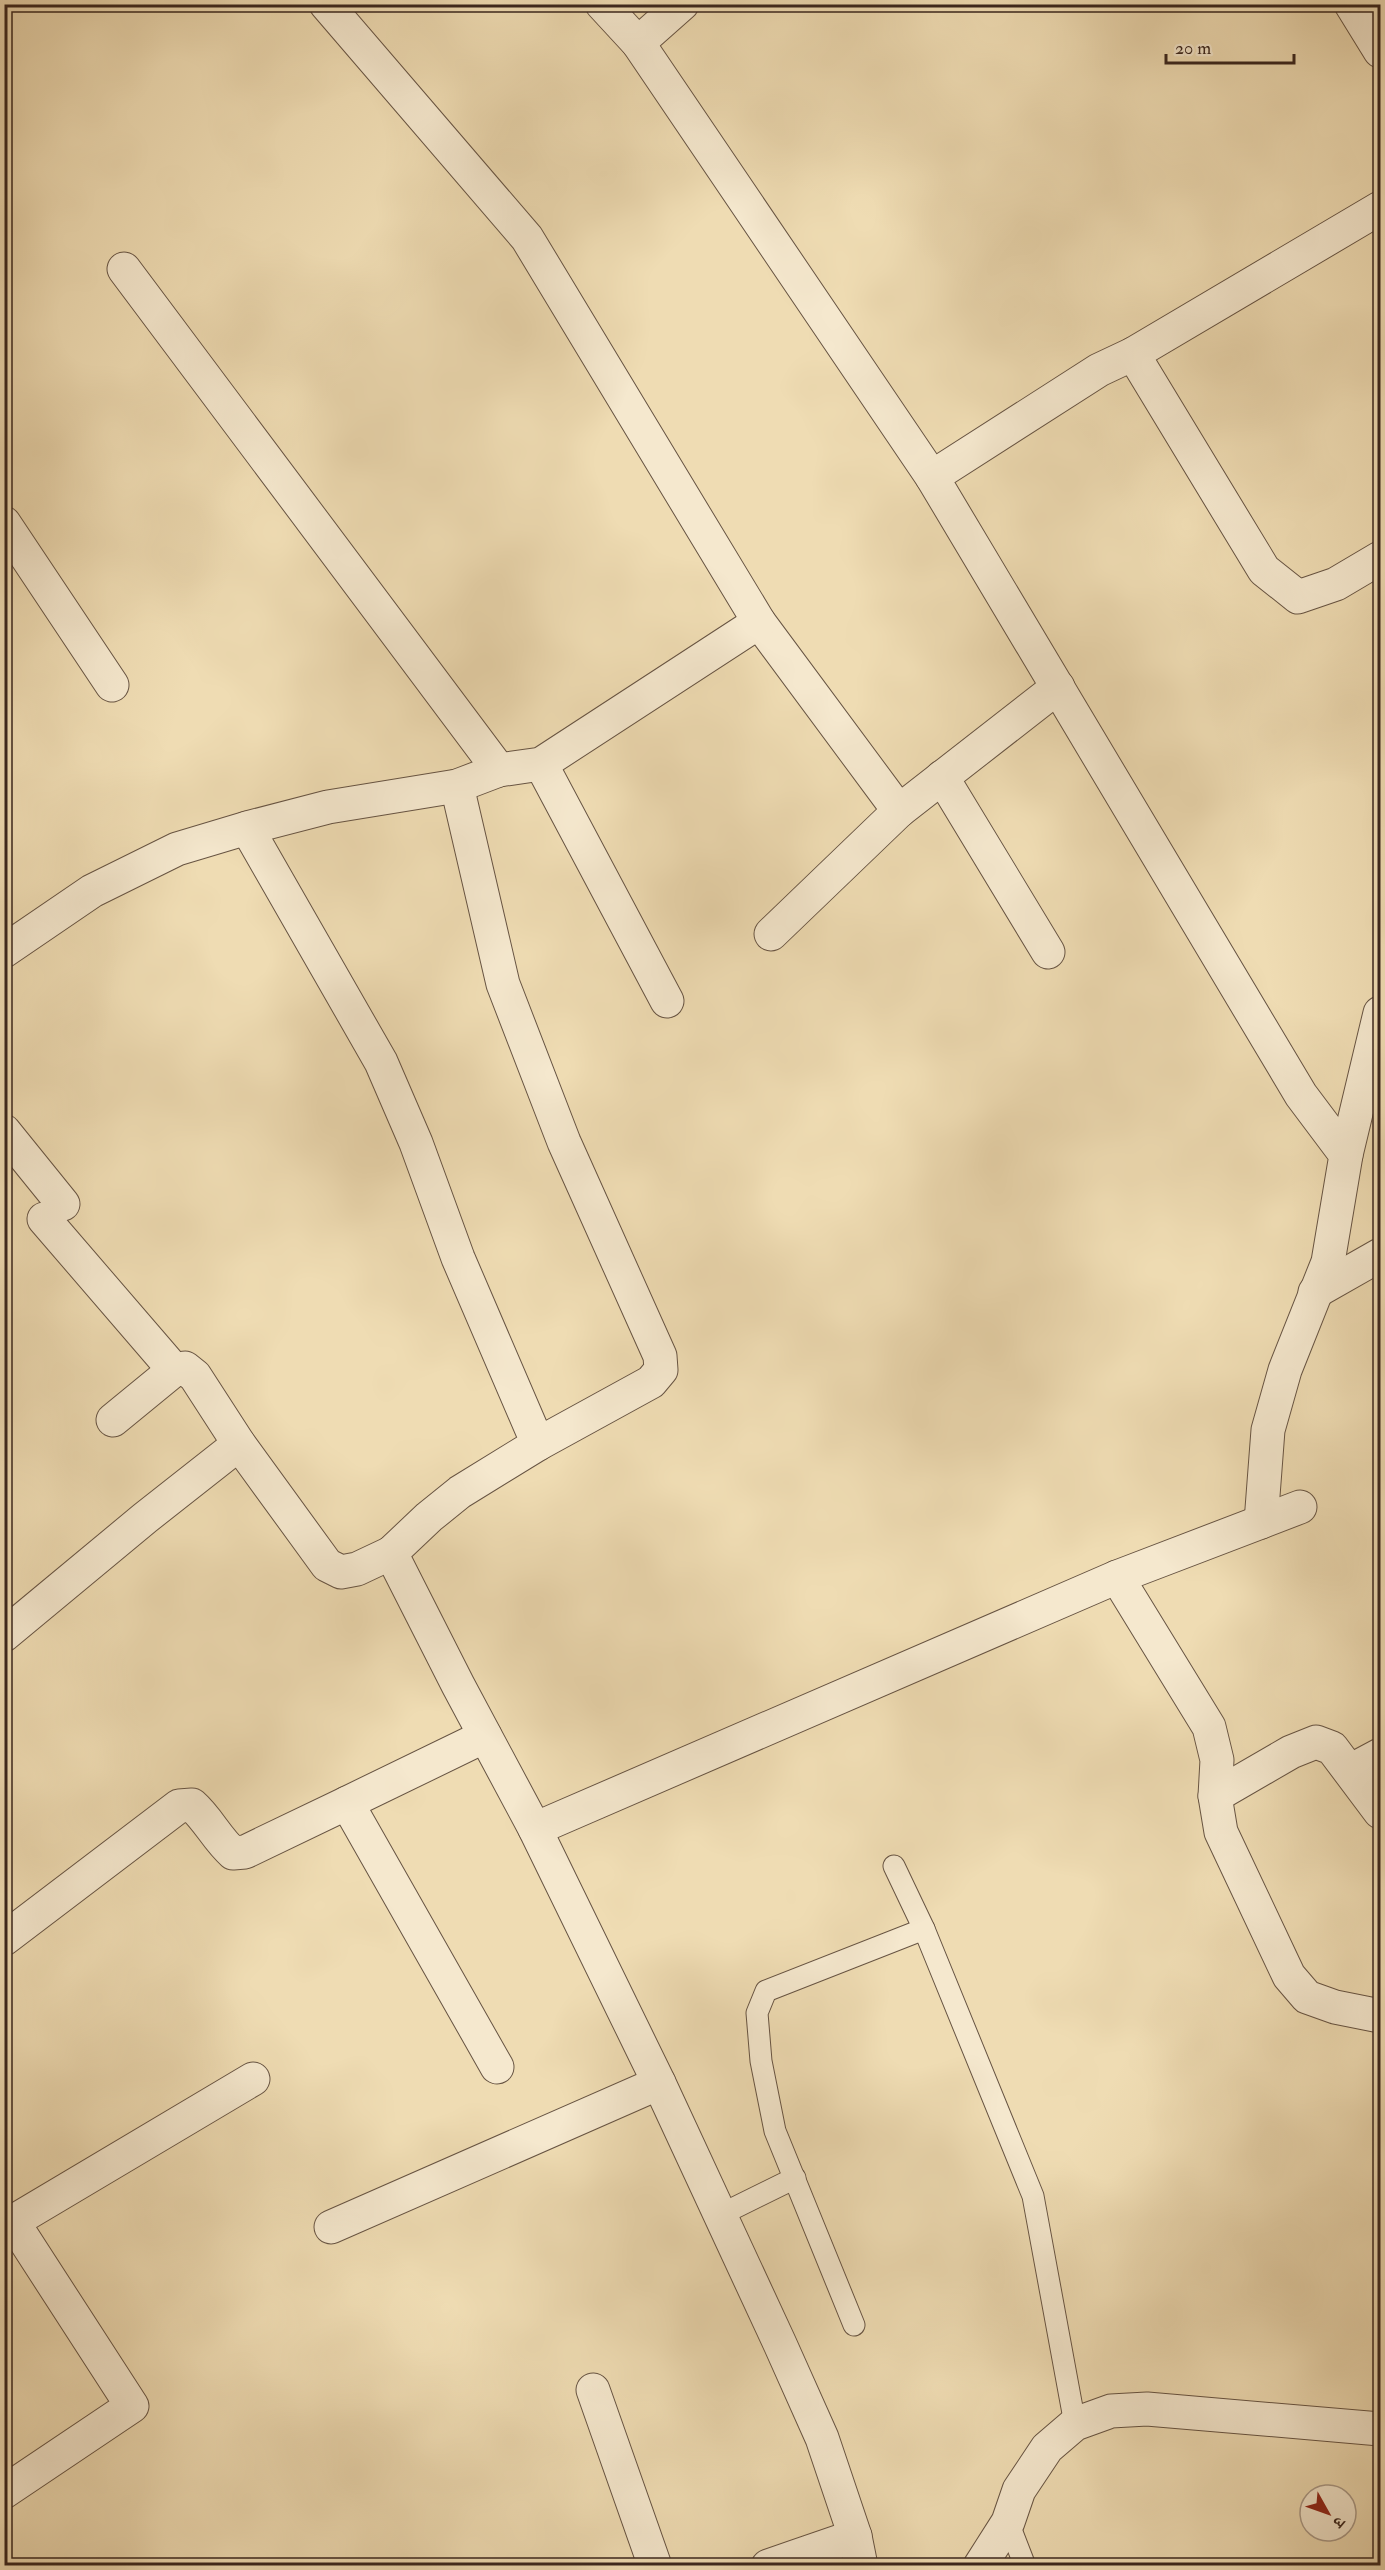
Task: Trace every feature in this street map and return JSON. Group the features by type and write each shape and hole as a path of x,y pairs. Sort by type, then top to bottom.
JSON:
{"street":[{"path":"326,4 527,238 759,622 899,811"},
{"path":"602,4 638,43 932,477 1301,1095 1346,1155"},
{"path":"638,43 682,4"},
{"path":"1351,4 1380,51"},
{"path":"932,477 1099,370 1133,354 1380,208"},
{"path":"124,269 499,770"},
{"path":"1133,354 1264,570 1298,597 1336,584 1380,558"},
{"path":"4,523 112,685"},
{"path":"4,951 92,891 177,849 328,807 457,786 499,770 541,764 759,622"},
{"path":"771,934 899,811 1058,687"},
{"path":"541,764 667,1001"},
{"path":"942,777 1048,952"},
{"path":"113,1420 174,1370 185,1368 195,1376 239,1444 327,1565 341,1572 357,1569 391,1553 429,1517 460,1492 538,1444 651,1382 661,1370 660,1356 564,1143 503,984 457,786"},
{"path":"247,828 381,1062 416,1143 458,1258 538,1444"},
{"path":"1261,1522 1268,1430 1285,1370 1328,1262 1346,1155 1380,1013"},
{"path":"4,1131 53,1211 174,1370"},
{"path":"1315,1292 1380,1255"},
{"path":"4,1635 145,1518 239,1444"},
{"path":"535,1829 1117,1577 1300,1507"},
{"path":"391,1553 535,1829 658,2083 822,2438 858,2551 768,2565"},
{"path":"1117,1577 1209,1727 1217,1760 1215,1796 1221,1832 1289,1976 1307,1997 1335,2007 1380,2016"},
{"path":"4,1939 179,1806 192,1805 202,1814 224,1846 233,1853 245,1852 485,1736"},
{"path":"1215,1796 1291,1752 1316,1742 1332,1748 1380,1812"},
{"path":"1350,1771 1380,1755"},
{"path":"348,1803 497,2067"},
{"path":"4,2492 132,2406 9,2225 253,2079"},
{"path":"330,2227 658,2083"},
{"path":"593,2390 655,2565"},
{"path":"980,2565 1008,2522 1019,2490 1047,2448 1075,2424 1111,2411 1147,2409 1380,2429"}],"lane":[{"path":"894,1866 924,1929 1033,2196 1075,2424"},
{"path":"854,2325 775,2132 761,2061 757,2013 766,1991 924,1929"},
{"path":"720,2215 795,2178"},
{"path":"1008,2522 1025,2565"}]}
